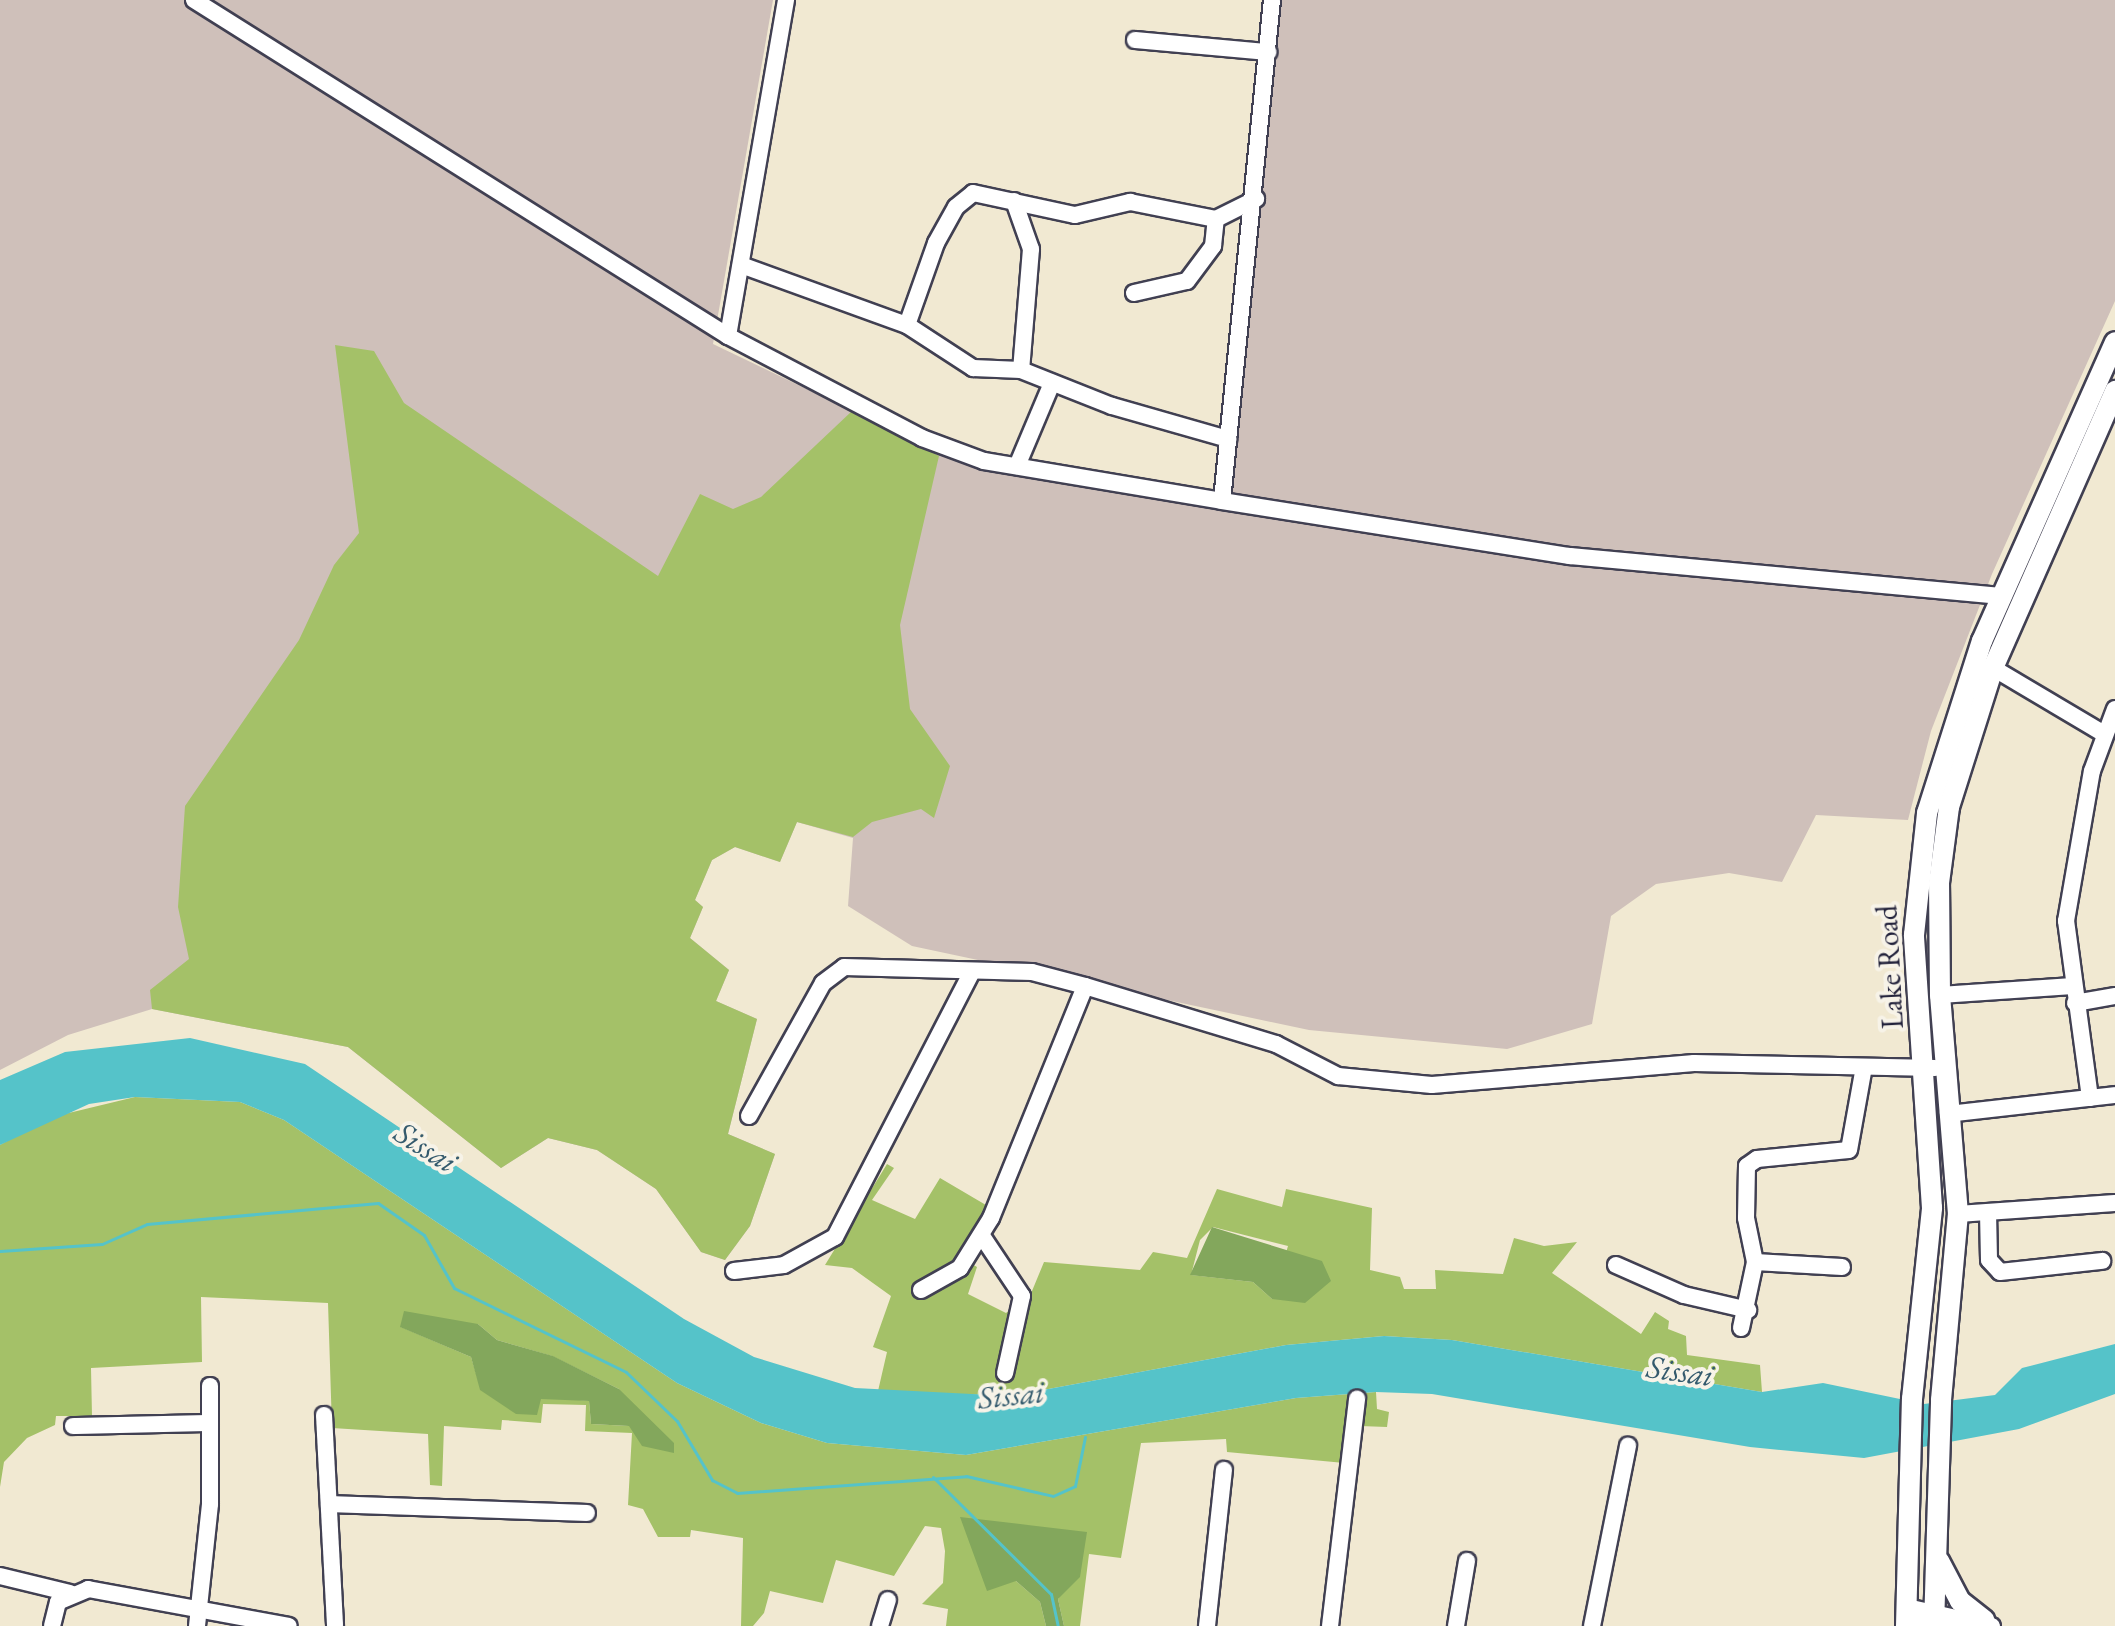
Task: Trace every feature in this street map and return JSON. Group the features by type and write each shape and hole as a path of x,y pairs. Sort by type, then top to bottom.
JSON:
{"main road":[{"name":"Lake Road","path":"1940,1622 1937,1557 1941,1400 1958,1214 1948,1114 1935,1068 1914,935 1927,813 1949,728 2001,596 2115,342"},
{"name":"Lake Road","path":"1906,1618 1912,1399 1932,1208 1940,995 1939,883 1949,807 1993,668 2115,391"},
{"path":"1937,1557 1960,1601 1989,1624"}],"street":[{"path":"194,0 728,336 922,438 1017,466 1558,555 2001,596"},
{"path":"728,336 786,0"},
{"path":"1222,501 1256,199 1272,0"},
{"path":"1135,40 1268,52"},
{"path":"907,325 920,277 956,207 986,191 1075,215 1130,202 1216,219 1256,199"},
{"path":"1014,201 1031,249 1021,370"},
{"path":"1134,293 1187,281 1213,246 1216,219"},
{"path":"741,265 907,325 973,368 1021,370 1052,383 1228,439"},
{"path":"1017,466 1052,383"},
{"path":"1993,668 2104,734"},
{"path":"2090,1098 2066,921 2104,734 2115,709"},
{"path":"749,1116 823,983 844,967 971,974 1032,972 1276,1044 1338,1076 1464,1085 1647,1064 1935,1068"},
{"path":"734,1271 784,1265 835,1237 971,974"},
{"path":"921,1290 960,1268 982,1236 1085,986"},
{"path":"1940,995 2115,996"},
{"path":"1741,1328 1748,1310 1755,1262 1746,1218 1747,1166 1757,1159 1849,1150 1864,1067"},
{"path":"1948,1114 2115,1095"},
{"path":"1958,1214 2115,1203"},
{"path":"1988,1212 1989,1260 2000,1272 2102,1261"},
{"path":"982,1236 1022,1296 1005,1373"},
{"path":"1755,1262 1842,1267"},
{"path":"1616,1265 1684,1295 1748,1310"},
{"path":"198,1618 210,1386"},
{"path":"1330,1626 1357,1399"},
{"path":"324,1415 335,1626"},
{"path":"73,1426 210,1423"},
{"path":"1592,1626 1628,1446"},
{"path":"1207,1626 1224,1470"},
{"path":"329,1504 587,1513"},
{"path":"1456,1626 1467,1561"},
{"path":"0,1576 70,1593"},
{"path":"52,1626 58,1602 70,1593 88,1589 198,1618 289,1626"},
{"path":"880,1626 888,1600"},
{"path":"1906,1618 1989,1624"}],"shaded area":[{"path":"0,0 773,0 713,344 958,462 1228,510 1277,0 2115,0 2115,301 1992,574 1931,731 1908,820 1816,815 1782,882 1729,873 1656,884 1611,916 1592,1024 1507,1049 1309,1030 912,946 848,906 853,838 797,822 780,862 735,847 712,860 695,900 703,907 690,938 729,970 716,1001 757,1019 728,1134 775,1154 750,1226 725,1260 701,1252 656,1189 597,1150 548,1138 501,1168 348,1047 152,1009 68,1035 0,1070"}],"green space":[{"path":"335,345 374,351 404,403 658,576 700,494 733,509 761,497 852,411 939,456 900,625 910,709 950,766 934,818 921,809 872,822 853,837 797,822 780,862 735,847 712,860 695,900 703,907 690,938 729,970 716,1001 757,1019 728,1134 775,1154 750,1226 725,1260 701,1252 656,1189 597,1150 548,1138 501,1168 348,1047 152,1009 150,990 189,959 178,907 185,806 299,640 334,565 359,533"},
{"path":"135,1097 240,1102 284,1120 677,1383 761,1423 827,1443 966,1455 1296,1398 1376,1392 1377,1409 1389,1412 1387,1427 1360,1426 1355,1464 1227,1452 1226,1439 1141,1443 1121,1558 1089,1554 1080,1626 1064,1626 1058,1599 1069,1581 1016,1581 1040,1602 1046,1626 946,1626 948,1609 922,1604 943,1583 945,1551 941,1528 925,1526 894,1576 836,1560 823,1603 770,1591 764,1613 753,1626 741,1626 743,1538 691,1530 690,1537 658,1537 643,1509 628,1505 632,1433 585,1431 586,1405 543,1404 541,1423 502,1420 501,1430 444,1426 442,1486 430,1485 428,1434 332,1428 328,1303 201,1297 202,1362 91,1368 92,1416 56,1416 55,1425 27,1438 4,1462 0,1487 0,1145 48,1118","holes":["478,1324 497,1340 552,1356 619,1389 629,1426 591,1424 589,1401 481,1390 471,1357 401,1327"]},
{"path":"887,1164 894,1168 872,1200 915,1219 940,1178 991,1208 960,1257 977,1267 968,1294 1006,1313 1032,1291 1044,1262 1140,1270 1153,1252 1187,1258 1217,1189 1282,1207 1286,1189 1372,1208 1370,1270 1400,1277 1404,1289 1436,1289 1435,1270 1503,1274 1514,1238 1544,1246 1577,1242 1552,1273 1641,1334 1655,1312 1669,1321 1668,1329 1686,1336 1687,1355 1760,1365 1762,1392 1452,1340 1384,1336 1286,1345 1011,1396 878,1391 887,1352 873,1347 891,1296 852,1268 825,1265","holes":["1213,1227 1288,1246 1272,1299 1253,1282 1191,1275 1200,1240"]},
{"path":"1212,1227 1322,1261 1331,1281 1305,1303 1272,1299 1253,1282 1190,1275"},
{"path":"404,1311 478,1324 497,1340 553,1356 619,1389 674,1443 674,1453 642,1446 629,1426 591,1424 589,1401 541,1399 537,1415 516,1414 480,1390 471,1357 400,1327"},
{"path":"960,1517 1087,1532 1080,1577 1058,1599 1064,1626 1046,1626 1040,1602 1016,1581 987,1591"}],"water":[{"name":"Sissai","path":"190,1038 305,1064 684,1319 754,1357 855,1388 1011,1396 1286,1345 1384,1336 1452,1340 1762,1392 1823,1383 1924,1404 1995,1395 2022,1368 2115,1344 2115,1394 2019,1429 1864,1458 1750,1447 1432,1394 1376,1392 1296,1398 966,1455 827,1443 761,1423 677,1383 284,1120 240,1102 135,1097 89,1104 0,1145 0,1080 65,1052"}],"waterway":[{"path":"0,1251 102,1244 147,1224 378,1203 424,1235 454,1288 626,1372 677,1421 712,1480 737,1493 966,1476 1053,1496 1075,1486 1085,1437"},
{"path":"933,1477 1051,1594 1058,1626"}]}
